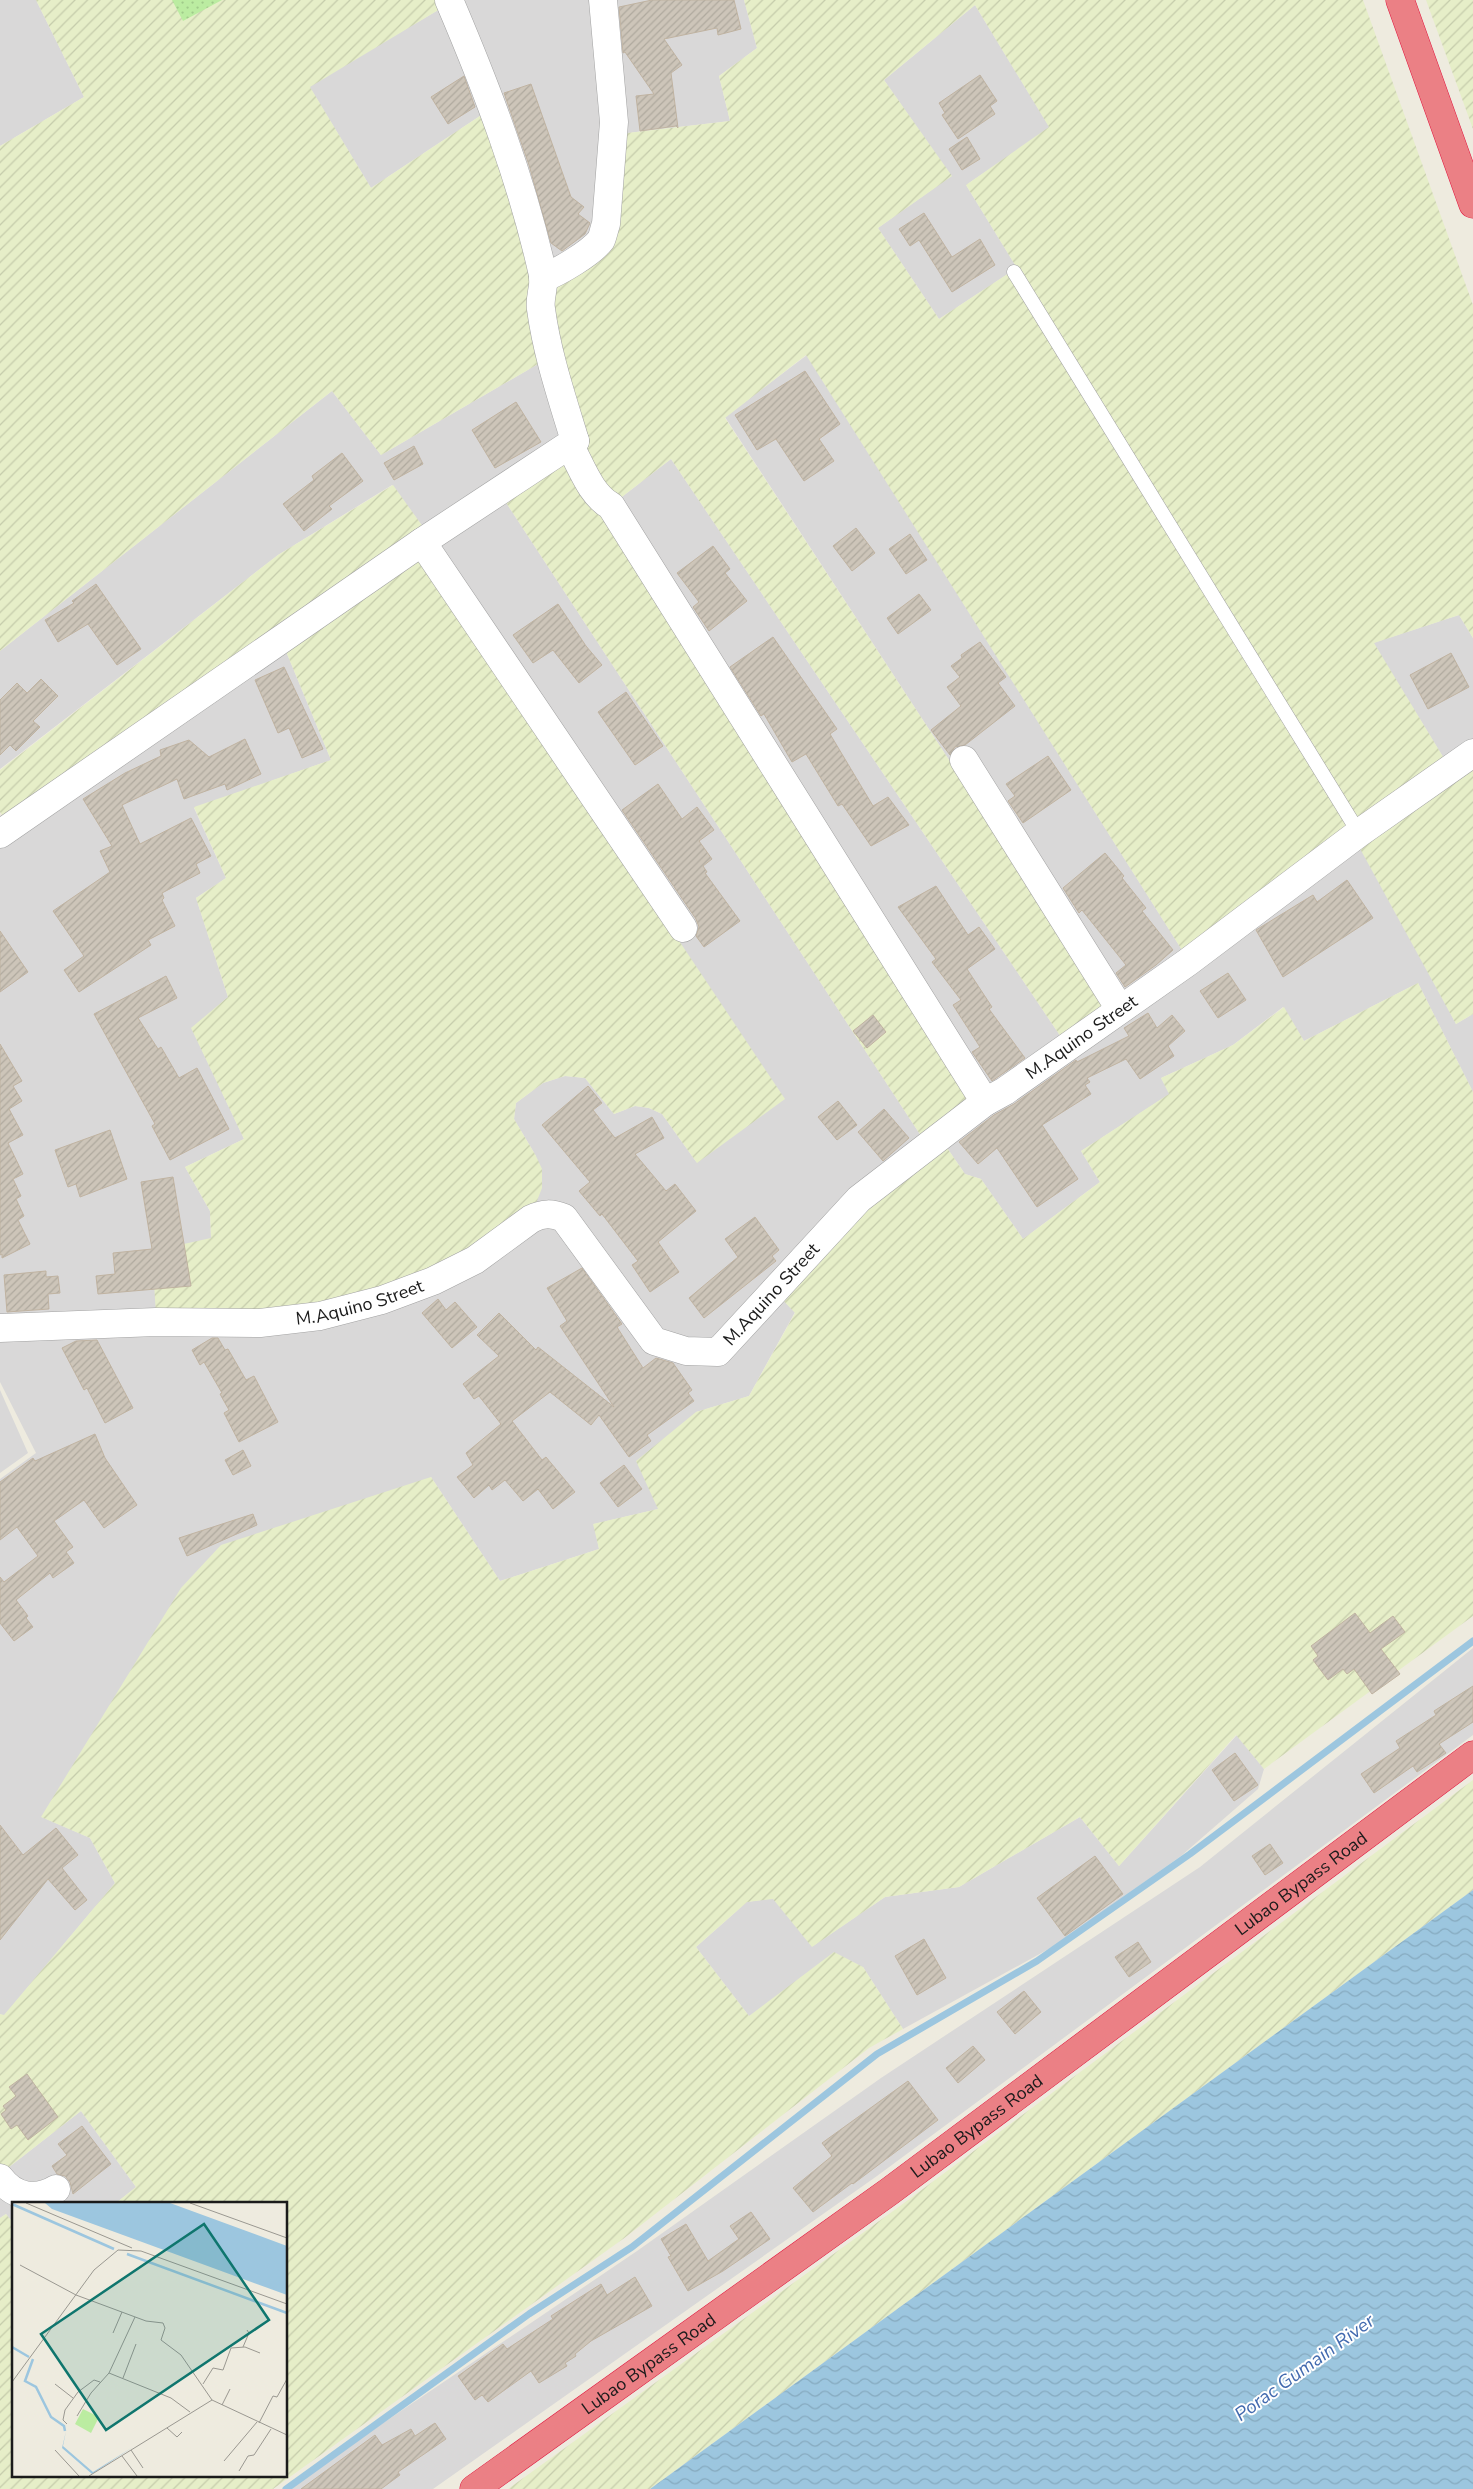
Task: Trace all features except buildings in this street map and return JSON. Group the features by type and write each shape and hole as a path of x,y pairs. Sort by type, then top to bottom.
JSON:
{"highway":[{"path":"1400,0 1473,204"},
{"name":"Lubao Bypass Road","path":"474,2489 890,2191 1473,1755"}],"street":[{"path":"448,0 494,108 543,278 540,307 554,370 575,441 571,448 588,480 601,500 611,506 986,1102"},
{"path":"543,278 553,274 591,249 601,239 606,224 614,122 602,0"},
{"path":"0,834 422,542 575,441"},
{"path":"422,542 683,928"},
{"name":"M.Aquino Street","path":"0,1328 156,1322 260,1323 320,1316 382,1300 433,1281 475,1260 531,1219 540,1215 554,1214 564,1218 654,1341 686,1352 718,1352 859,1199 986,1102 1005,1091 1188,962 1360,832 1473,753"},
{"path":"964,760 1120,1009"},
{"path":"0,2178 8,2188 27,2196 44,2196 56,2190"}],"lane":[{"path":"1014,272 1360,832"}],"shaded area":[{"path":"0,0 36,0 84,97 0,146"},
{"path":"453,0 596,0 608,123 602,225 552,271"},
{"path":"609,0 744,0 757,48 719,76 730,121 619,134"},
{"path":"975,5 1050,128 966,185 1017,268 939,319 878,228 951,176 884,80"},
{"path":"445,6 489,110 371,188 309,86"},
{"path":"807,355 1187,958 1123,1004 953,766 725,417"},
{"path":"545,360 569,437 426,531 392,485 278,555 0,769 0,651 332,391 381,455"},
{"path":"671,459 1065,1043 992,1093 614,503"},
{"path":"503,498 925,1142 716,1347 668,1339 566,1210 533,1211 536,1156 514,1119 516,1103 543,1083 565,1076 585,1078 614,1114 635,1106 649,1108 662,1114 697,1163 420,554"},
{"path":"1459,615 1473,638 1473,748 1448,765 1373,643"},
{"path":"285,649 331,760 194,808 226,878 196,898 228,997 192,1029 244,1139 185,1167 210,1211 211,1238 156,1315 0,1322 0,838"},
{"path":"1360,836 1456,1024 1473,1014 1473,1092 1418,983 1304,1041 1283,1007 1233,1045 1161,1078 1170,1094 1081,1151 1100,1182 1023,1239 981,1179 965,1174 943,1142"},
{"path":"552,1220 684,1357 779,1296 795,1312 749,1396 696,1412 658,1509 594,1524 599,1549 500,1581 431,1477 42,1817 90,1838 115,1883 4,2016 0,2014 0,1479 36,1453 0,1382 0,1334 56,1332"},
{"path":"0,1390 28,1453 0,1473"},
{"path":"1473,1648 1473,1735 877,2176 433,2489 290,2489 336,2455 637,2251 881,2078 1200,1867"},
{"path":"1237,1735 1264,1769 1258,1789 1181,1856 1054,1946 903,2029 863,1967 749,2016 696,1947 747,1902 773,1898 813,1946 885,1897 959,1887 1080,1817 1119,1866"},
{"path":"81,2111 136,2187 117,2202 12,2202 12,2222 6,2214 0,2218 0,2186 41,2191 4,2171"}],"green space":[{"path":"36,0 442,0 445,6 310,87 371,188 489,110 520,215 545,360 381,455 332,391 0,651 0,146 84,97"},
{"path":"172,0 222,0 183,21"},
{"path":"744,0 1363,0 1473,305 1473,638 1459,615 1374,643 1448,765 1359,826 966,185 1049,127 975,5 884,80 952,176 878,228 939,319 1009,273 1354,831 1187,958 806,355 725,418 953,766 1115,1008 1065,1043 671,459 614,503 576,449 549,284 592,255 619,134 730,121 719,76 757,48"},
{"path":"1426,0 1473,0 1473,129"},
{"path":"568,455 975,1098 925,1142 503,498"},
{"path":"393,485 426,531 7,822 0,812 0,770 278,555"},
{"path":"420,554 785,1099 697,1163 662,1114 649,1108 635,1106 614,1114 585,1078 565,1076 543,1083 516,1103 514,1119 542,1169 542,1188 533,1211 472,1256 321,1310 156,1315 152,1251 211,1238 210,1211 185,1167 244,1139 191,1028 228,997 196,898 226,878 194,807 331,760 285,649"},
{"path":"1473,760 1473,1014 1456,1024 1358,845"},
{"path":"1418,983 1473,1092 1473,1616 1264,1769 1236,1735 1119,1866 1080,1817 959,1887 885,1897 812,1947 773,1899 747,1902 696,1947 749,2016 834,1952 863,1967 903,2029 869,2048 623,2239 273,2489 0,2489 0,2218 6,2214 12,2222 12,2476 288,2476 288,2202 117,2202 136,2187 81,2111 4,2171 0,2166 0,2014 4,2015 115,1883 90,1838 41,1817 181,1588 221,1545 431,1477 500,1581 599,1549 593,1524 658,1509 636,1461 696,1412 749,1396 795,1313 779,1296 862,1203 943,1142 965,1174 981,1179 1023,1239 1100,1182 1081,1151 1169,1094 1161,1078 1233,1045 1284,1007 1304,1041"},
{"path":"1473,1780 1473,1890 650,2489 508,2489 900,2206"}],"water":[{"name":"Porac Gumain River","path":"1473,1890 1473,2489 650,2489"}],"waterway":[{"path":"286,2489 529,2314 632,2247 877,2054 1037,1961 1190,1854 1473,1641"}]}
